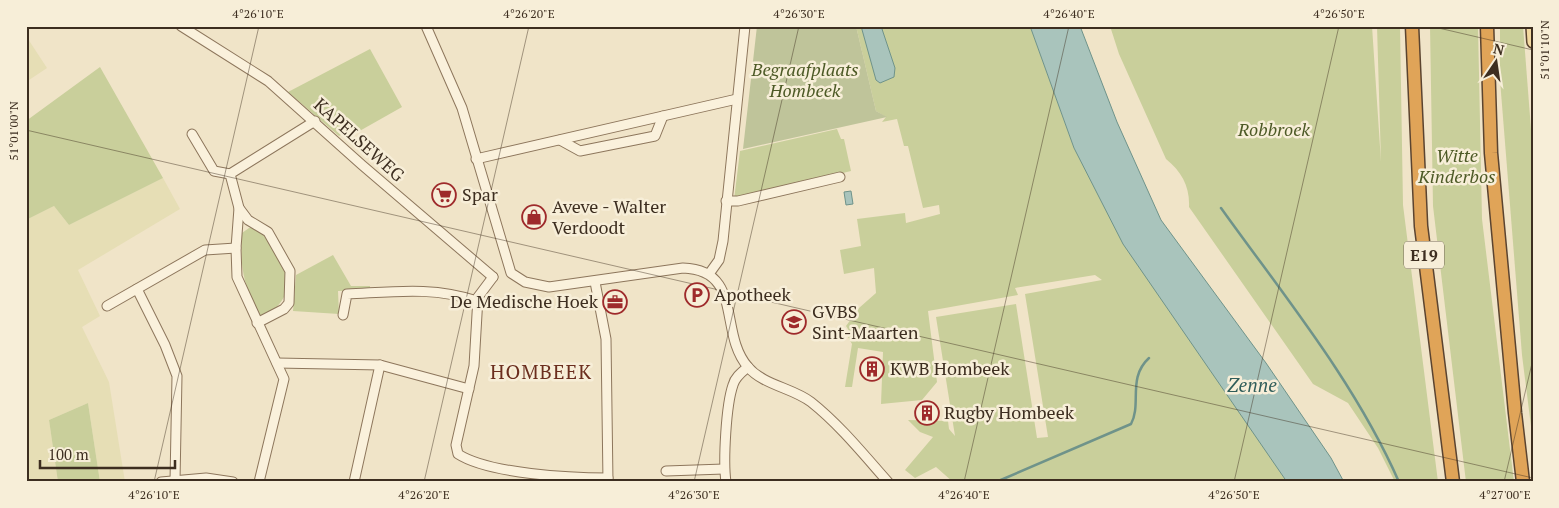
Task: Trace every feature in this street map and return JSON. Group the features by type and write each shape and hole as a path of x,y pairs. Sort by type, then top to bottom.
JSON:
{"highway":[{"name":"E19","path":"1412,26 1421,226 1453,482"},
{"path":"1487,26 1491,153 1514,413 1523,482"}],"main road":[{"path":"1532,26 1533,42"}],"street":[{"name":"KAPELSEWEG","path":"181,26 257,73 315,121 362,165 493,277"},
{"path":"426,26 462,108 511,273 525,282 544,287 595,282 683,268 697,268 710,274 722,289 736,345 748,367 764,379 809,400 836,425 888,482"},
{"path":"710,274 721,255 745,26"},
{"path":"476,159 737,99"},
{"path":"560,140 580,151 655,136 663,116"},
{"path":"192,134 214,171 230,174 315,121"},
{"path":"230,174 239,208 236,248 237,277 284,378 259,482"},
{"path":"726,201 738,201 840,177"},
{"path":"239,208 248,220 268,232 290,271 289,302 284,309 257,323"},
{"path":"107,306 204,250 236,248"},
{"path":"511,273 493,277 484,285 477,301 474,366 456,445 458,454 465,458 510,469 608,480 606,339 595,282"},
{"path":"137,289 165,345 177,376 175,481"},
{"path":"343,315 347,294 432,290 458,294 477,301"},
{"path":"277,363 380,365 469,389"},
{"path":"354,482 380,365"},
{"path":"726,482 724,468 731,391 738,376 748,367"},
{"path":"666,471 724,468"},
{"path":"161,482 233,482"}],"shaded area":[{"path":"26,36 47,68 26,82"},
{"path":"163,178 180,209 78,270 100,316 82,327 109,382 125,482 100,482 88,403 49,420 58,482 26,482 26,220 54,206 69,225"}],"green space":[{"name":"Begraafplaats Hombeek","path":"757,26 856,26 876,111 887,117 743,149"},
{"path":"856,26 1030,26 1074,148 1287,482 953,482 936,467 915,478 905,470 933,437 920,432 908,420 948,421 949,429 955,436 936,317 1016,304 1037,438 1048,437 1025,294 1102,280 1095,275 1015,288 1018,295 928,311 937,382 922,400 881,404 883,352 858,348 852,387 845,387 852,344 848,337 851,334 846,326 859,308 876,293 874,268 844,274 840,250 861,246 857,219 905,213 906,223 940,214 939,205 923,208 908,146 904,146 897,119 882,122 886,117 876,111"},
{"name":"Robbroek","path":"1110,26 1372,26 1381,162 1377,26 1400,26 1403,205 1438,482 1395,482 1378,448 1348,403 1313,384 1189,207 1188,193 1184,180 1166,159 1119,54"},
{"name":"Witte Kinderbos","path":"1430,26 1478,26 1482,219 1514,482 1466,482 1433,206"},
{"path":"1500,26 1523,26 1533,155 1533,442 1522,355 1500,80"},
{"path":"370,49 402,107 356,133 352,129 339,136 288,92"},
{"path":"100,67 163,178 69,225 54,206 26,220 26,121"},
{"path":"837,129 841,139 844,139 851,171 734,200 740,151"},
{"path":"254,227 262,232 270,241 287,270 288,277 287,291 284,298 270,313 264,316 258,314 253,303 242,266 242,233"},
{"path":"333,255 351,286 370,286 370,290 338,291 339,314 293,311 296,275"},
{"path":"88,403 100,482 58,482 49,420"}],"water":[{"path":"861,26 881,26 895,68 894,77 880,83 876,80"},
{"name":"Zenne","path":"1030,26 1080,26 1117,122 1161,220 1266,363 1331,458 1344,482 1287,482 1123,244 1074,148"},
{"path":"851,191 853,204 846,205 844,192"}],"waterway":[{"path":"1221,208 1340,375 1381,445 1399,482"},
{"path":"996,482 1131,424 1134,416 1138,374 1149,358"}],"place":[{"name":"Spar","path":"444,195"},
{"name":"Aveve - Walter Verdoodt","path":"534,217"},
{"name":"Apotheek","path":"697,295"},
{"name":"De Medische Hoek","path":"615,302"},
{"name":"GVBS Sint-Maarten","path":"794,322"},
{"name":"KWB Hombeek","path":"872,369"},
{"name":"Rugby Hombeek","path":"927,413"}],"district":[{"name":"HOMBEEK","path":"541,372"}]}
